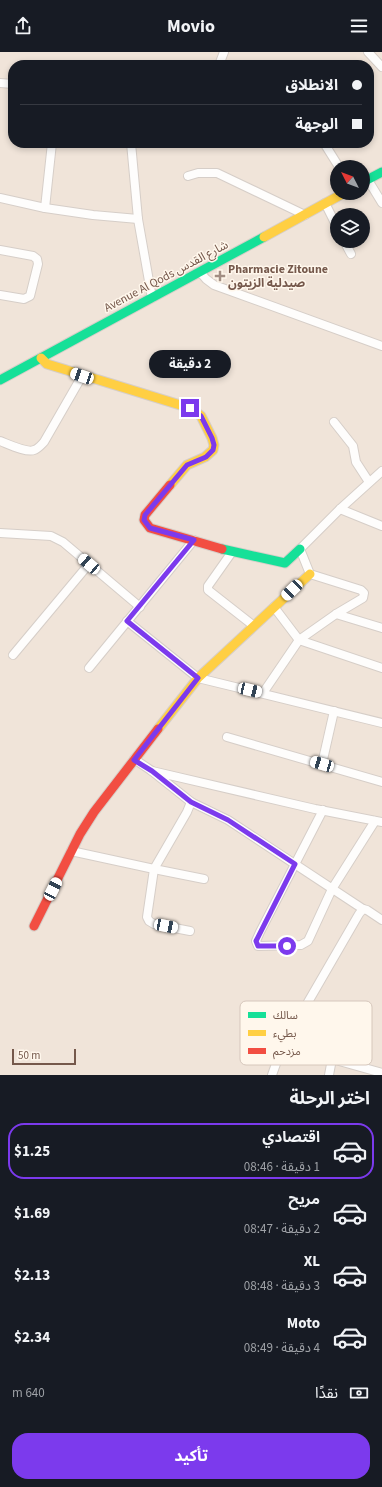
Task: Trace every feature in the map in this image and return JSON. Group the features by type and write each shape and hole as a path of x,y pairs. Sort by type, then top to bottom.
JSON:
{"street":[{"path":"368,52 382,67"},
{"path":"45,208 51,148"},
{"path":"131,148 138,219 152,298"},
{"path":"327,148 335,160"},
{"path":"370,178 382,172"},
{"path":"188,176 198,173 217,173 305,214"},
{"path":"370,187 382,203"},
{"path":"0,198 45,208 138,219"},
{"name":"Avenue Al Qods شارع القدس","path":"0,380 331,200"},
{"path":"325,203 330,213"},
{"path":"348,248 351,254"},
{"path":"0,250 34,256 37,259 38,264 30,296 24,299 0,295"},
{"path":"200,272 219,287 380,344"},
{"path":"41,358 47,364 82,376 190,408 201,416 212,438 214,445 213,450 206,457 187,465 145,515 144,520 150,528 232,552 285,563 340,509 382,472"},
{"path":"0,441 29,451 36,450 40,447 82,376"},
{"path":"334,422 353,446 356,462 369,482"},
{"path":"340,509 382,526"},
{"path":"0,533 51,536 63,542 140,607"},
{"path":"89,668 194,540"},
{"path":"300,549 310,574"},
{"path":"232,552 208,586 208,590 254,626"},
{"path":"13,655 89,564"},
{"path":"34,926 80,834 94,812 198,678 310,574"},
{"path":"263,693 299,640 336,614 364,598 363,590 310,574"},
{"path":"274,607 299,640 382,668"},
{"path":"336,614 382,628"},
{"path":"127,621 198,678 382,722"},
{"path":"322,764 334,711"},
{"path":"227,737 382,782"},
{"path":"134,760 152,771 191,802 228,820 363,910 367,910 382,920"},
{"path":"152,771 323,810 379,821 332,889 308,940 301,946 258,946 256,941 258,936 323,810"},
{"path":"190,931 154,924 147,917 154,869 187,812 191,802"},
{"path":"71,852 204,879"},
{"path":"308,1001 358,914 363,910"},
{"path":"272,1075 276,1065"},
{"path":"329,1075 331,1065"},
{"path":"353,1065 382,1073"}],"shaded area":[{"path":"0,52 382,52 382,1075 0,1075"}],"traffic: fast":[{"path":"370,178 382,172"},
{"path":"0,380 264,237"},
{"path":"222,549 285,563 300,549"}],"traffic: slow":[{"path":"264,237 331,200"},
{"path":"41,358 47,364 190,408 201,416 212,438 214,445 213,450 205,457 187,465 170,485"},
{"path":"158,729 198,678 310,574"}],"traffic: jam":[{"path":"170,485 145,515 144,520 150,528 222,549"},
{"path":"34,926 80,834 94,812 158,729"}],"place":[{"name":"Pharmacie Zitoune صيدلية الزيتون","path":"220,276"}],"route":[{"path":"190,408 201,416 212,438 214,445 213,450 206,457 187,465 145,515 144,520 150,528 194,540 127,621 198,678 134,760 152,771 191,802 228,820 295,864 256,941 258,946 287,946"}]}
